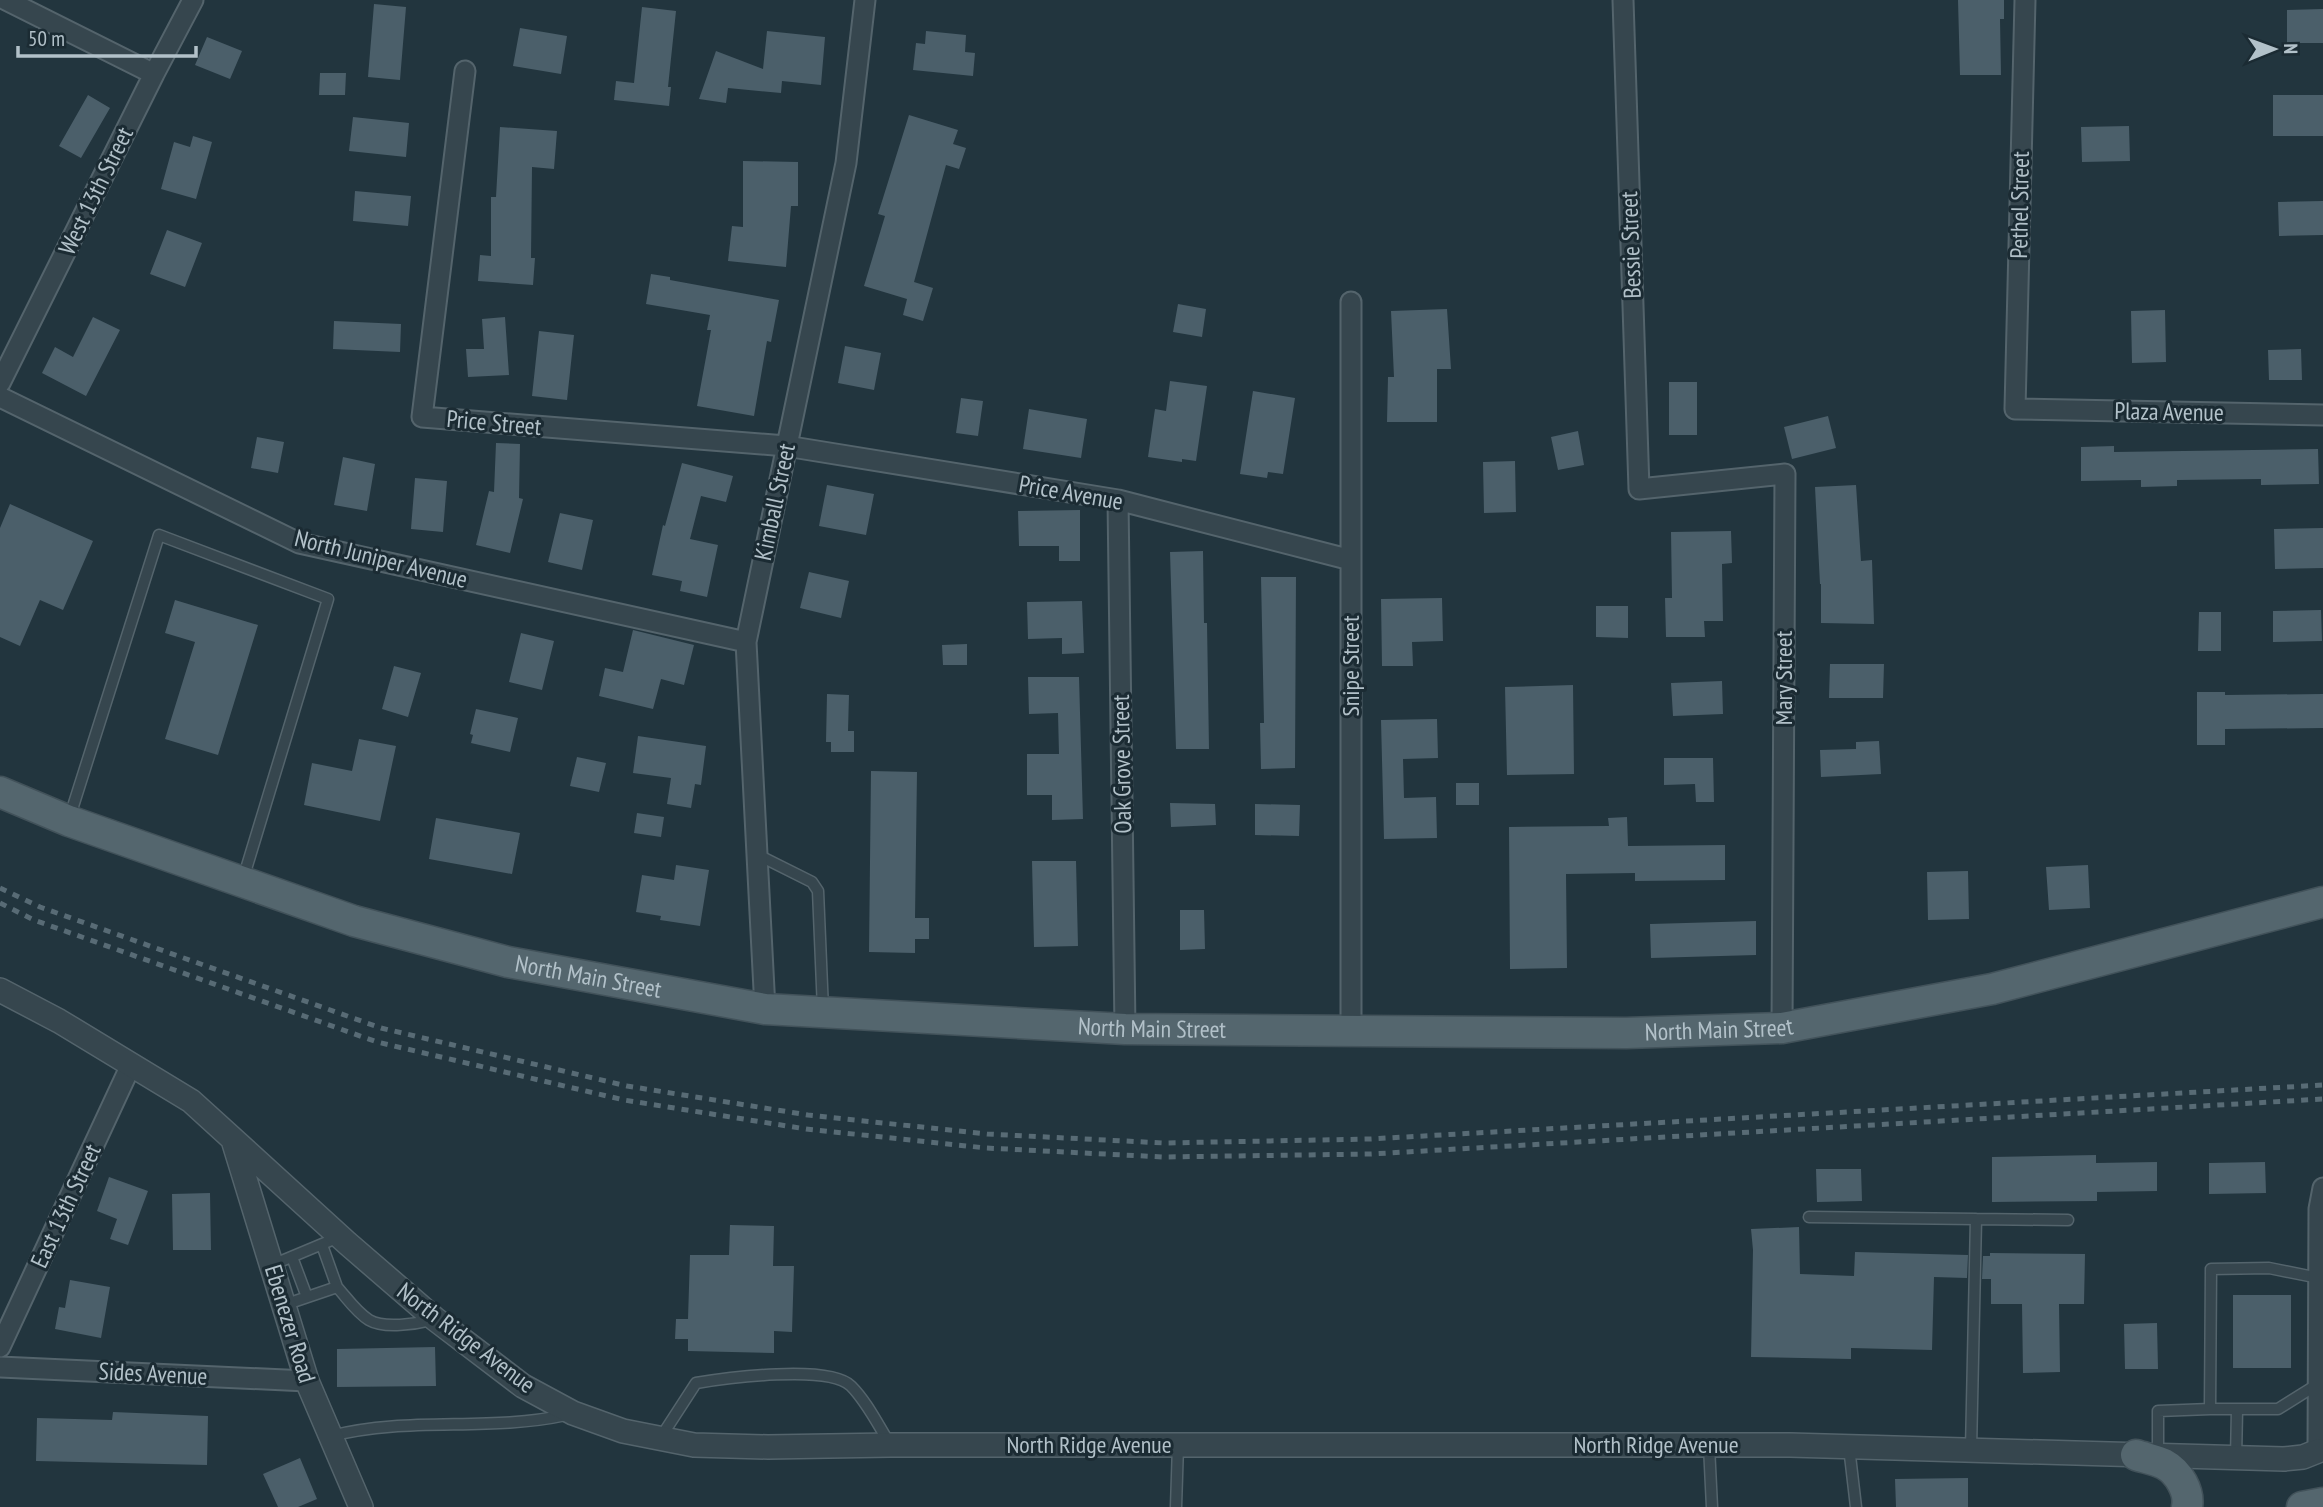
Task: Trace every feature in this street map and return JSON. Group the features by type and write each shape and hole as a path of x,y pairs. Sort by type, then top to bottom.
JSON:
{"main road":[{"name":"North Main Street","path":"0,792 69,821 354,921 508,962 765,1009 1125,1029 1626,1033 1783,1028 1992,989 2323,902"},
{"path":"2147,1456 2166,1465 2180,1479 2189,1497 2187,1507"},
{"path":"2302,1507 2323,1503"}],"street":[{"path":"6,0 154,74"},
{"name":"West 13th Street","path":"0,383 193,0"},
{"name":"Kimball Street","path":"765,1009 746,642 846,163 864,0"},
{"name":"Bessie Street","path":"1623,0 1639,489"},
{"name":"Pethel Street","path":"2015,409 2025,0"},
{"name":"Price Street","path":"465,71 422,417 786,446"},
{"name":"Snipe Street","path":"1350,302 1351,1029"},
{"name":"North Juniper Avenue","path":"0,397 299,543 746,642"},
{"name":"Plaza Avenue","path":"2015,409 2323,415"},
{"name":"Price Avenue","path":"786,446 1118,500 1351,560"},
{"name":"Mary Street","path":"1639,489 1785,474 1783,1028"},
{"name":"Oak Grove Street","path":"1118,500 1125,1029"},
{"name":"North Ridge Avenue","path":"0,990 59,1021 191,1101 232,1136 331,1241 523,1386 573,1413 623,1431 694,1445 768,1447 1709,1445 2284,1459 2303,1457 2320,1451"},
{"name":"East 13th Street","path":"0,1347 131,1065"},
{"name":"Ebenezer Road","path":"232,1136 281,1261 284,1305 307,1381 361,1507"},
{"path":"2320,1451 2319,1209 2323,1188"},
{"name":"Sides Avenue","path":"0,1367 307,1381"}],"lane":[{"path":"69,821 159,534 328,599 242,883"},
{"path":"757,855 812,882 818,891 823,1012"},
{"path":"1809,1217 2068,1220"},
{"path":"1970,1451 1976,1219"},
{"path":"307,1297 281,1261 331,1241 337,1287 372,1322 411,1325 435,1319"},
{"path":"2210,1409 2211,1269 2269,1268 2319,1278"},
{"path":"284,1305 337,1287"},
{"path":"660,1438 696,1383 723,1378 814,1373 849,1383 890,1445"},
{"path":"2147,1456 2158,1411 2278,1409 2318,1384"},
{"path":"2236,1458 2237,1410"},
{"path":"330,1436 362,1428 512,1423 573,1413"},
{"path":"1176,1507 1178,1445"},
{"path":"1709,1445 1712,1507"},
{"path":"1849,1447 1856,1507"}],"building":[{"path":"1958,0 2004,0 2004,19 2000,19 2001,75 1960,75"},
{"path":"374,4 406,7 400,80 368,77"},
{"path":"642,7 676,11 668,87 671,87 669,106 614,100 616,81 634,83"},
{"path":"2323,9 2323,43 2287,43 2287,10"},
{"path":"520,28 567,36 561,74 513,66"},
{"path":"767,31 825,37 821,85 782,81 781,93 728,88 726,103 699,99 716,51 763,69"},
{"path":"926,31 966,35 965,52 975,53 973,76 913,70 916,43 925,44"},
{"path":"207,37 242,51 230,79 195,65"},
{"path":"320,73 346,73 345,95 319,95"},
{"path":"88,95 110,108 81,158 59,146"},
{"path":"2273,95 2323,95 2323,136 2273,136"},
{"path":"909,115 958,130 953,144 966,148 959,169 946,165 914,282 933,288 923,321 903,315 907,299 864,286 885,216 878,214"},
{"path":"353,117 409,123 406,157 349,151"},
{"path":"2129,126 2130,161 2082,162 2081,127"},
{"path":"500,127 557,131 554,169 532,167 531,258 535,258 533,285 478,281 480,255 491,256 491,197 496,197"},
{"path":"193,136 212,142 196,199 161,189 174,142 190,147"},
{"path":"743,161 798,162 798,206 791,206 786,267 728,261 732,226 743,227"},
{"path":"355,191 411,196 408,226 353,221"},
{"path":"2323,201 2323,235 2279,236 2278,202"},
{"path":"167,230 202,243 185,287 150,274"},
{"path":"651,274 779,300 771,342 767,341 754,416 697,406 711,330 707,330 710,315 646,304"},
{"path":"1178,304 1206,309 1202,337 1173,332"},
{"path":"1447,309 1451,369 1437,369 1437,422 1387,422 1388,377 1394,377 1391,311"},
{"path":"2165,310 2166,362 2132,363 2131,311"},
{"path":"93,317 120,330 86,396 42,373 55,347 73,357"},
{"path":"505,317 509,375 468,377 466,349 484,349 482,319"},
{"path":"334,321 401,324 400,352 333,349"},
{"path":"539,331 574,335 567,400 532,396"},
{"path":"845,346 881,353 874,390 838,383"},
{"path":"2301,349 2302,380 2269,380 2268,350"},
{"path":"1170,381 1207,386 1196,461 1182,459 1182,462 1148,457 1155,409 1166,411"},
{"path":"1669,382 1697,382 1697,435 1669,435"},
{"path":"1253,391 1295,398 1283,474 1268,472 1267,478 1240,474"},
{"path":"961,398 983,401 978,436 956,433"},
{"path":"1029,409 1087,419 1081,458 1023,449"},
{"path":"1828,416 1836,448 1792,459 1784,427"},
{"path":"1578,431 1584,465 1558,470 1551,437"},
{"path":"257,437 284,442 278,473 251,468"},
{"path":"496,443 520,444 519,498 523,499 510,553 476,545 489,491 494,492"},
{"path":"2114,446 2114,452 2318,449 2319,484 2261,485 2261,479 2177,480 2177,486 2141,487 2141,480 2081,481 2081,447"},
{"path":"343,457 375,464 367,511 334,505"},
{"path":"1515,461 1516,512 1484,513 1483,462"},
{"path":"682,463 733,476 726,502 701,496 690,539 718,545 707,597 680,591 682,581 652,575 663,525 665,526"},
{"path":"415,478 447,481 443,532 411,529"},
{"path":"827,485 874,494 866,535 819,526"},
{"path":"1856,485 1861,561 1872,560 1874,624 1821,623 1815,487"},
{"path":"10,504 93,541 63,610 40,600 20,646 0,637 0,528"},
{"path":"1080,510 1080,561 1059,561 1059,546 1019,546 1018,511"},
{"path":"560,513 593,520 582,570 548,562"},
{"path":"2323,528 2323,568 2275,569 2274,529"},
{"path":"1731,531 1732,563 1722,564 1723,621 1704,621 1705,637 1666,637 1665,598 1672,598 1671,532"},
{"path":"1203,551 1209,749 1176,749 1170,552"},
{"path":"809,572 849,581 841,618 800,608"},
{"path":"1261,577 1296,577 1295,768 1261,769 1260,723 1264,723"},
{"path":"1442,598 1443,641 1412,642 1413,666 1382,666 1381,599"},
{"path":"175,600 258,625 218,755 165,739 195,642 165,633"},
{"path":"1082,601 1084,653 1062,654 1062,638 1028,639 1027,602"},
{"path":"1596,606 1628,606 1628,638 1596,637"},
{"path":"2321,610 2322,641 2273,642 2273,611"},
{"path":"2199,612 2221,612 2221,651 2198,651"},
{"path":"633,630 694,645 684,685 661,679 653,709 599,696 605,668 623,672"},
{"path":"521,633 554,641 542,690 509,682"},
{"path":"967,644 967,665 943,665 942,645"},
{"path":"1830,664 1884,664 1883,698 1829,698"},
{"path":"394,666 421,673 408,717 382,709"},
{"path":"1028,677 1079,677 1083,819 1052,820 1052,795 1027,795 1027,754 1059,754 1058,713 1029,714"},
{"path":"1722,681 1723,714 1673,716 1671,683"},
{"path":"1573,685 1574,774 1507,775 1505,687"},
{"path":"2197,692 2225,692 2225,695 2323,694 2323,728 2225,729 2225,745 2197,745"},
{"path":"827,694 849,695 848,731 854,731 854,752 831,752 831,742 826,742"},
{"path":"476,709 518,718 510,752 471,743 473,735 470,734"},
{"path":"1437,719 1438,758 1403,759 1404,798 1436,797 1437,838 1384,839 1381,720"},
{"path":"638,736 706,746 701,785 695,784 691,808 667,804 671,778 633,773"},
{"path":"359,739 396,746 380,821 304,805 312,763 352,771"},
{"path":"1879,741 1881,774 1821,777 1820,750 1856,749 1856,742"},
{"path":"577,757 606,763 599,792 570,786"},
{"path":"1664,758 1713,758 1714,802 1696,802 1695,784 1664,785"},
{"path":"871,771 917,772 915,918 929,918 929,939 915,939 915,953 869,952"},
{"path":"1456,783 1479,783 1479,805 1456,805"},
{"path":"1170,803 1215,804 1216,825 1171,827"},
{"path":"1255,804 1300,805 1299,836 1255,835"},
{"path":"637,813 664,817 661,837 634,833"},
{"path":"1627,817 1628,846 1725,845 1725,880 1635,881 1635,873 1566,874 1567,968 1510,969 1509,827 1609,826 1608,818"},
{"path":"436,818 520,833 512,874 429,859"},
{"path":"1032,861 1076,861 1078,946 1034,947"},
{"path":"676,865 709,870 700,926 660,920 661,916 636,912 642,875 674,880"},
{"path":"2088,865 2090,908 2049,910 2046,867"},
{"path":"1968,871 1969,919 1928,920 1927,872"},
{"path":"1180,910 1204,910 1205,949 1180,950"},
{"path":"1756,921 1756,955 1651,958 1650,924"},
{"path":"2096,1155 2096,1163 2157,1162 2157,1191 2097,1192 2097,1201 1992,1202 1992,1157"},
{"path":"2265,1162 2266,1193 2209,1194 2209,1163"},
{"path":"1816,1169 1861,1169 1862,1201 1817,1202"},
{"path":"109,1177 148,1191 128,1245 110,1239 117,1219 97,1211"},
{"path":"210,1193 211,1250 173,1250 172,1194"},
{"path":"730,1225 774,1226 773,1266 794,1266 792,1332 774,1331 774,1353 688,1351 688,1339 675,1339 676,1319 688,1319 690,1255 729,1255"},
{"path":"1799,1227 1800,1274 1854,1276 1855,1252 1968,1255 1967,1278 1934,1277 1932,1350 1851,1348 1851,1359 1751,1357 1751,1229"},
{"path":"1990,1253 2085,1254 2084,1304 2059,1304 2060,1372 2023,1373 2022,1304 1991,1304 1991,1279 1982,1279 1983,1256 1990,1256"},
{"path":"70,1280 110,1287 101,1338 55,1329 59,1307 65,1308"},
{"path":"2233,1295 2291,1295 2291,1368 2233,1368"},
{"path":"2157,1323 2158,1369 2125,1369 2124,1324"},
{"path":"435,1347 436,1386 337,1387 337,1349"},
{"path":"113,1412 208,1416 207,1465 36,1461 37,1418 112,1420"},
{"path":"300,1458 317,1499 298,1507 278,1507 263,1474"},
{"path":"1968,1478 1968,1507 1896,1507 1895,1479"}],"railway":[{"path":"0,888 40,907 381,1028 627,1086 808,1115 987,1134 1164,1143 1370,1139 2323,1085"},
{"path":"0,903 34,920 377,1042 624,1100 806,1129 986,1148 1163,1157 1371,1154 2323,1099"}]}
